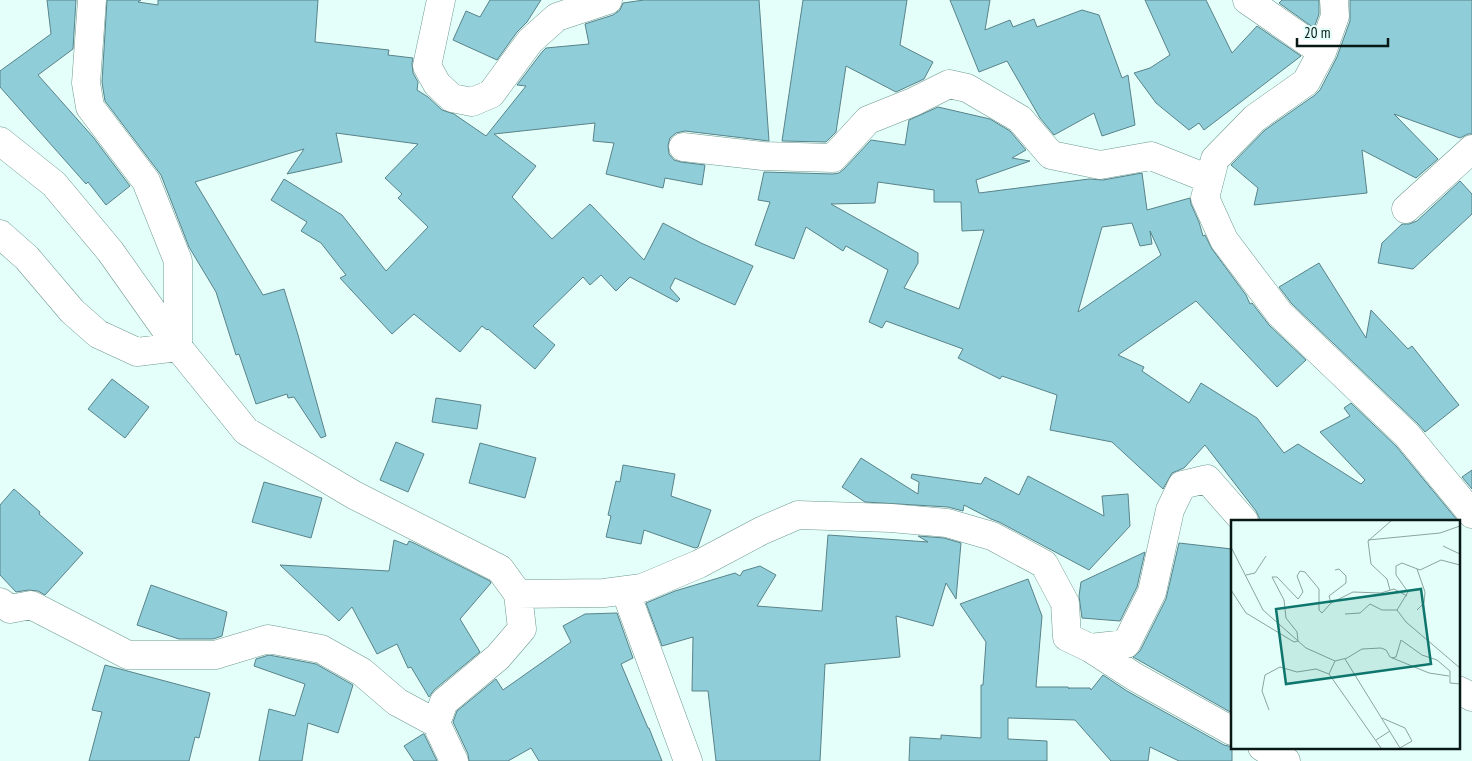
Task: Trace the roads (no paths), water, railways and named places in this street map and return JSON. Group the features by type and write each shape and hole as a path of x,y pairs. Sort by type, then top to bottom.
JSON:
{"street":[{"path":"92,0 86,83 90,107 146,180 178,261 178,347"},
{"path":"441,0 427,66 437,84 452,98 472,102 491,94 553,8 608,0"},
{"path":"1247,0 1322,52"},
{"path":"1334,0 1335,16 1322,52 1306,82 1255,118 1215,159 1205,198 1224,240 1280,314 1407,435 1472,514"},
{"path":"683,147 763,156 832,158 868,120 913,102 949,84 967,88 1020,119 1051,156 1100,165 1151,156 1209,179"},
{"path":"0,141 54,184 110,251 178,347 246,430 354,496 500,569 518,594 522,629 498,657 444,702 436,723"},
{"path":"1406,209 1472,149"},
{"path":"0,234 27,258 72,311 98,334 137,352 178,347"},
{"path":"1090,648 1126,644 1152,592 1170,510 1182,485 1207,480 1243,520"},
{"path":"518,594 604,593 642,588 699,564 761,531 798,515 890,518 947,524 992,536 1044,564 1065,603 1067,637 1090,648 1135,677 1231,730"},
{"path":"624,590 688,761"},
{"path":"0,602 10,609 31,606 128,654 215,655 268,639 321,649 362,672 397,702 436,723 454,761"},
{"path":"1460,691 1472,697"},
{"path":"1264,748 1286,761"}]}
